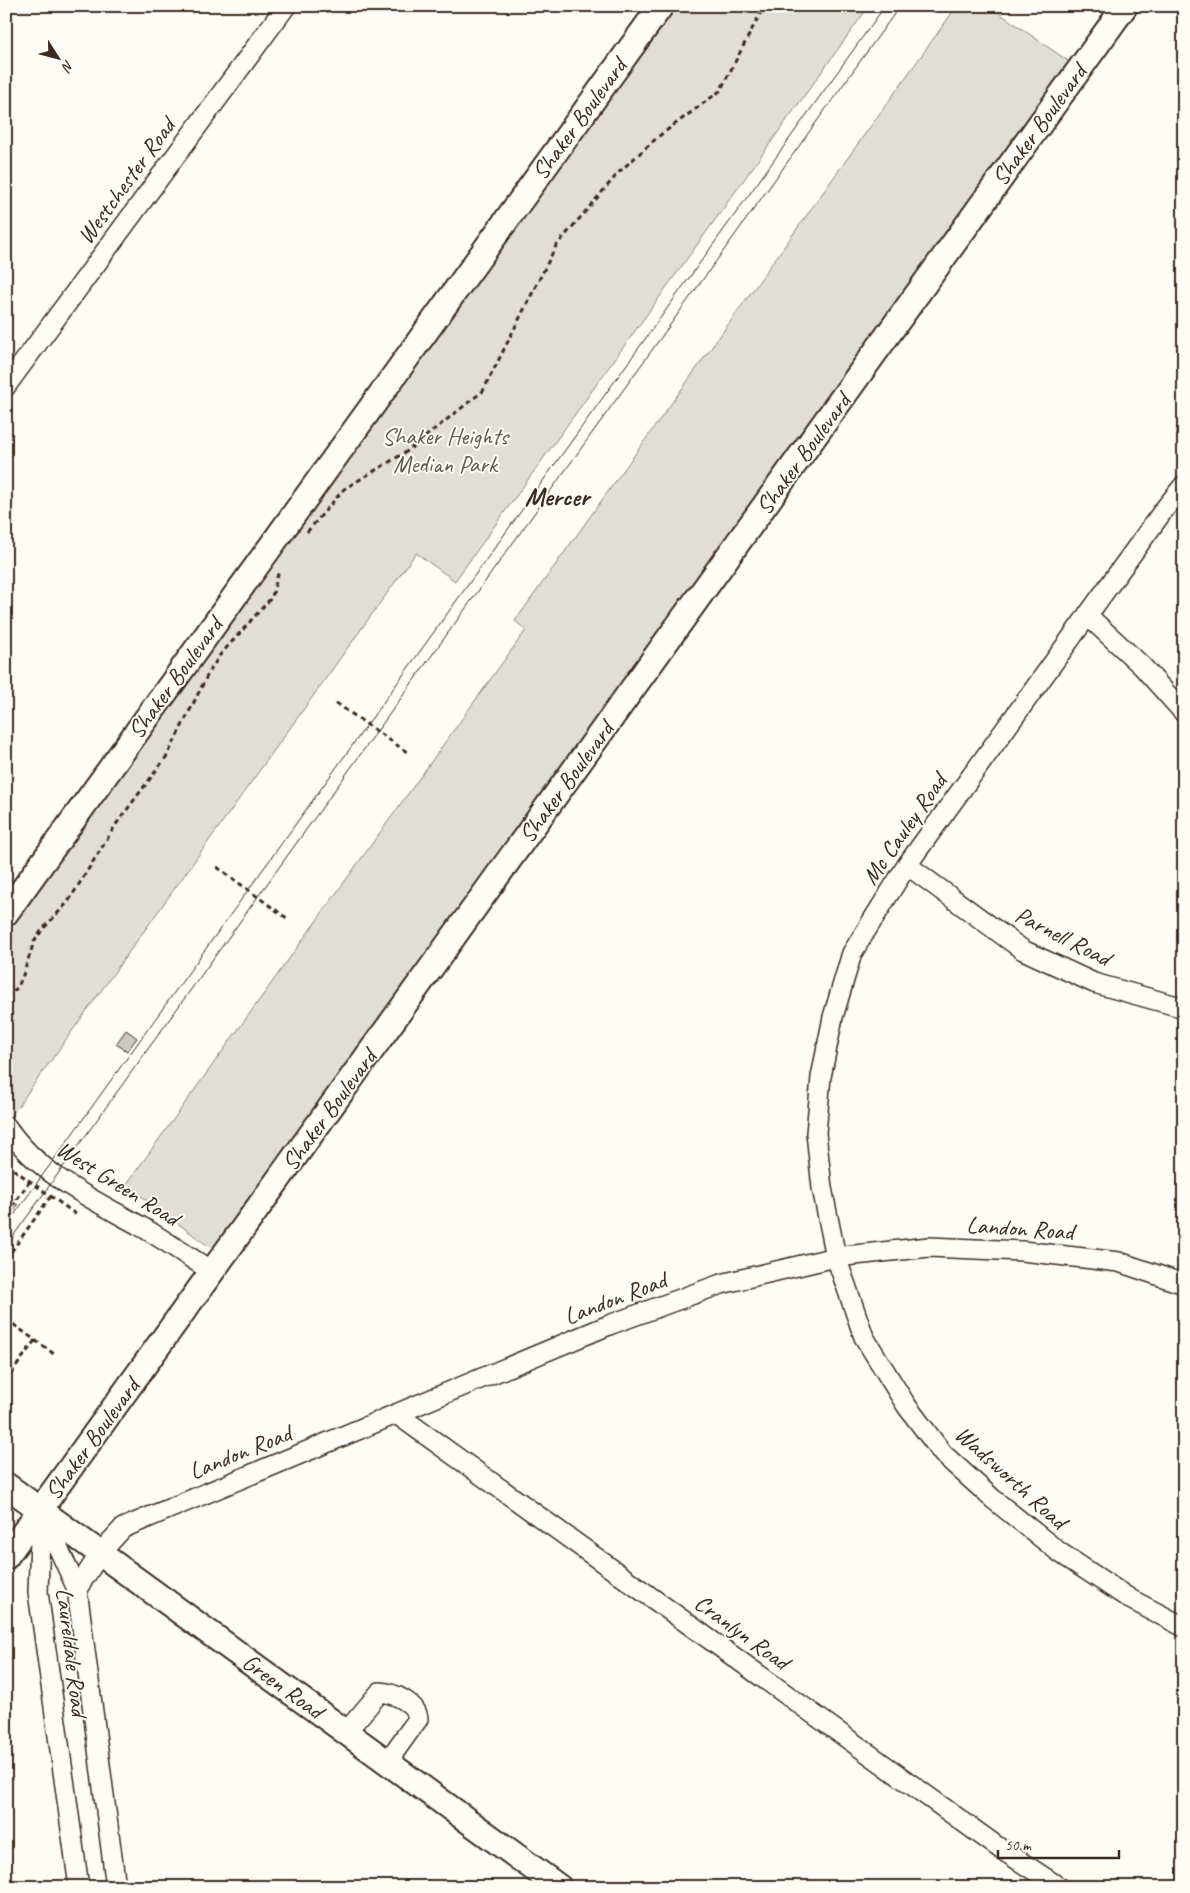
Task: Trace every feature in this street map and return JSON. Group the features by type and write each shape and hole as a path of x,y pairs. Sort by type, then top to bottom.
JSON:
{"main road":[{"name":"Shaker Boulevard","path":"6,913 661,6"},
{"name":"Shaker Boulevard","path":"6,1557 1124,6"},
{"name":"Green Road","path":"6,1485 101,1552 559,1887"}],"street":[{"name":"Westchester Road","path":"6,386 286,6"},
{"name":"Mc Cauley Road","path":"836,1257 822,1188 816,1133 821,1077 833,1017 852,953 907,865 1087,615 1184,485"},
{"path":"1087,615 1142,666 1184,713"},
{"name":"Parnell Road","path":"907,865 1023,950 1094,983 1184,1008"},
{"name":"West Green Road","path":"6,1126 25,1152 66,1184 144,1228 213,1272"},
{"name":"Landon Road","path":"101,1552 123,1528 398,1415 609,1325 721,1284 836,1257 929,1247 1022,1251 1119,1262 1184,1284"},
{"name":"Wadsworth Road","path":"836,1257 864,1338 906,1405 943,1454 993,1499 1059,1552 1130,1599 1184,1627"},
{"name":"Cranlyn Road","path":"398,1415 998,1847 1059,1887"},
{"name":"Laureldale Road","path":"41,1509 77,1589 116,1887"},
{"name":"Laureldale Road","path":"41,1509 38,1592 80,1887"},
{"name":"Laureldale Road","path":"77,1589 101,1552"},
{"path":"346,1732 380,1692 391,1693 411,1706 417,1713 418,1719 387,1762"}],"path":[{"path":"304,535 344,489 406,452 483,391 556,246 620,171 659,136 720,91 764,6"},
{"path":"6,997 17,988 34,942 42,930 68,902 118,823 167,756 208,674 220,655 272,598 279,568"},
{"path":"336,703 407,752"},
{"path":"217,866 288,920"},
{"path":"6,1164 77,1215"},
{"path":"6,1214 30,1181"},
{"path":"6,1259 51,1196"},
{"path":"6,1319 54,1354"},
{"path":"6,1381 35,1340"}],"green space":[{"name":"Shaker Heights Median Park","path":"661,6 869,6 455,581 416,553 6,1123 6,914"},
{"path":"957,6 989,6 1071,63 215,1251 126,1185 526,630 515,621"}],"building":[{"path":"126,1030 137,1038 127,1051 116,1044"},
{"path":"10,1200 18,1205 6,1221 6,1206"}],"tram line":[{"path":"6,1226 885,6"},
{"path":"6,1246 900,6"}],"district":[{"name":"Mercer","path":"557,496"}]}
